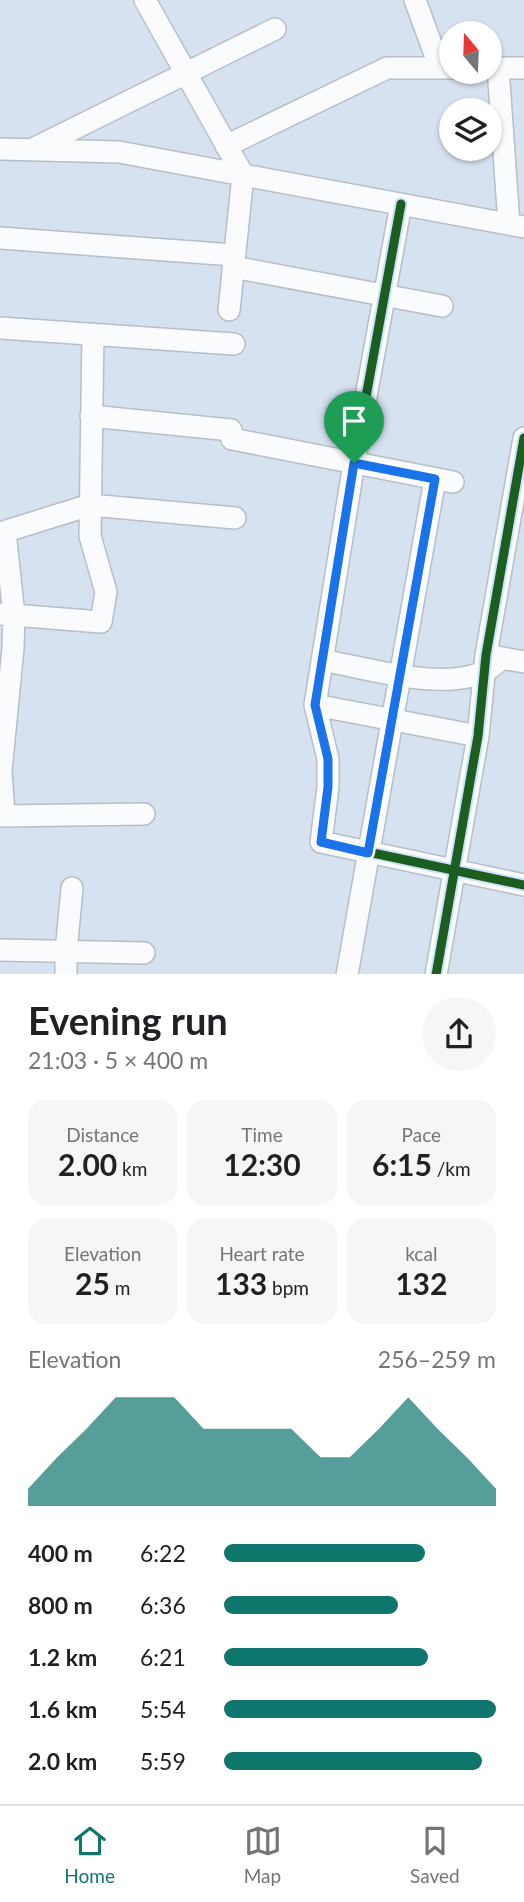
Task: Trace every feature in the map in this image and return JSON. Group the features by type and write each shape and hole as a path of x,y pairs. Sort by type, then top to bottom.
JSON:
{"street":[{"path":"146,0 243,175 229,310"},
{"path":"415,0 439,53"},
{"path":"30,150 275,29"},
{"path":"226,146 387,68 439,68"},
{"path":"502,68 524,68"},
{"path":"0,149 119,152 516,226 496,84"},
{"path":"401,204 354,463 315,705 328,759 328,787 321,842 524,885"},
{"path":"0,238 234,261 442,306"},
{"path":"0,328 234,344"},
{"path":"7,614 101,622 106,592 90,536 93,334"},
{"path":"91,416 231,430 232,439 444,480 400,675 347,974"},
{"path":"436,974 478,736 499,662 524,438"},
{"path":"144,814 2,816 3,714 13,648 7,614 2,532 90,505 235,518"},
{"path":"322,660 443,680 499,662"},
{"path":"315,705 478,736"},
{"path":"66,974 72,888"},
{"path":"0,950 144,953"}],"cycle path":[{"path":"401,204 354,463 315,705 328,759 328,787 321,842 524,885"},
{"path":"436,974 478,736 486,655 524,438"}],"route":[{"path":"354,463 435,479 368,853 321,842 328,787 328,759 315,705 354,463"}]}
